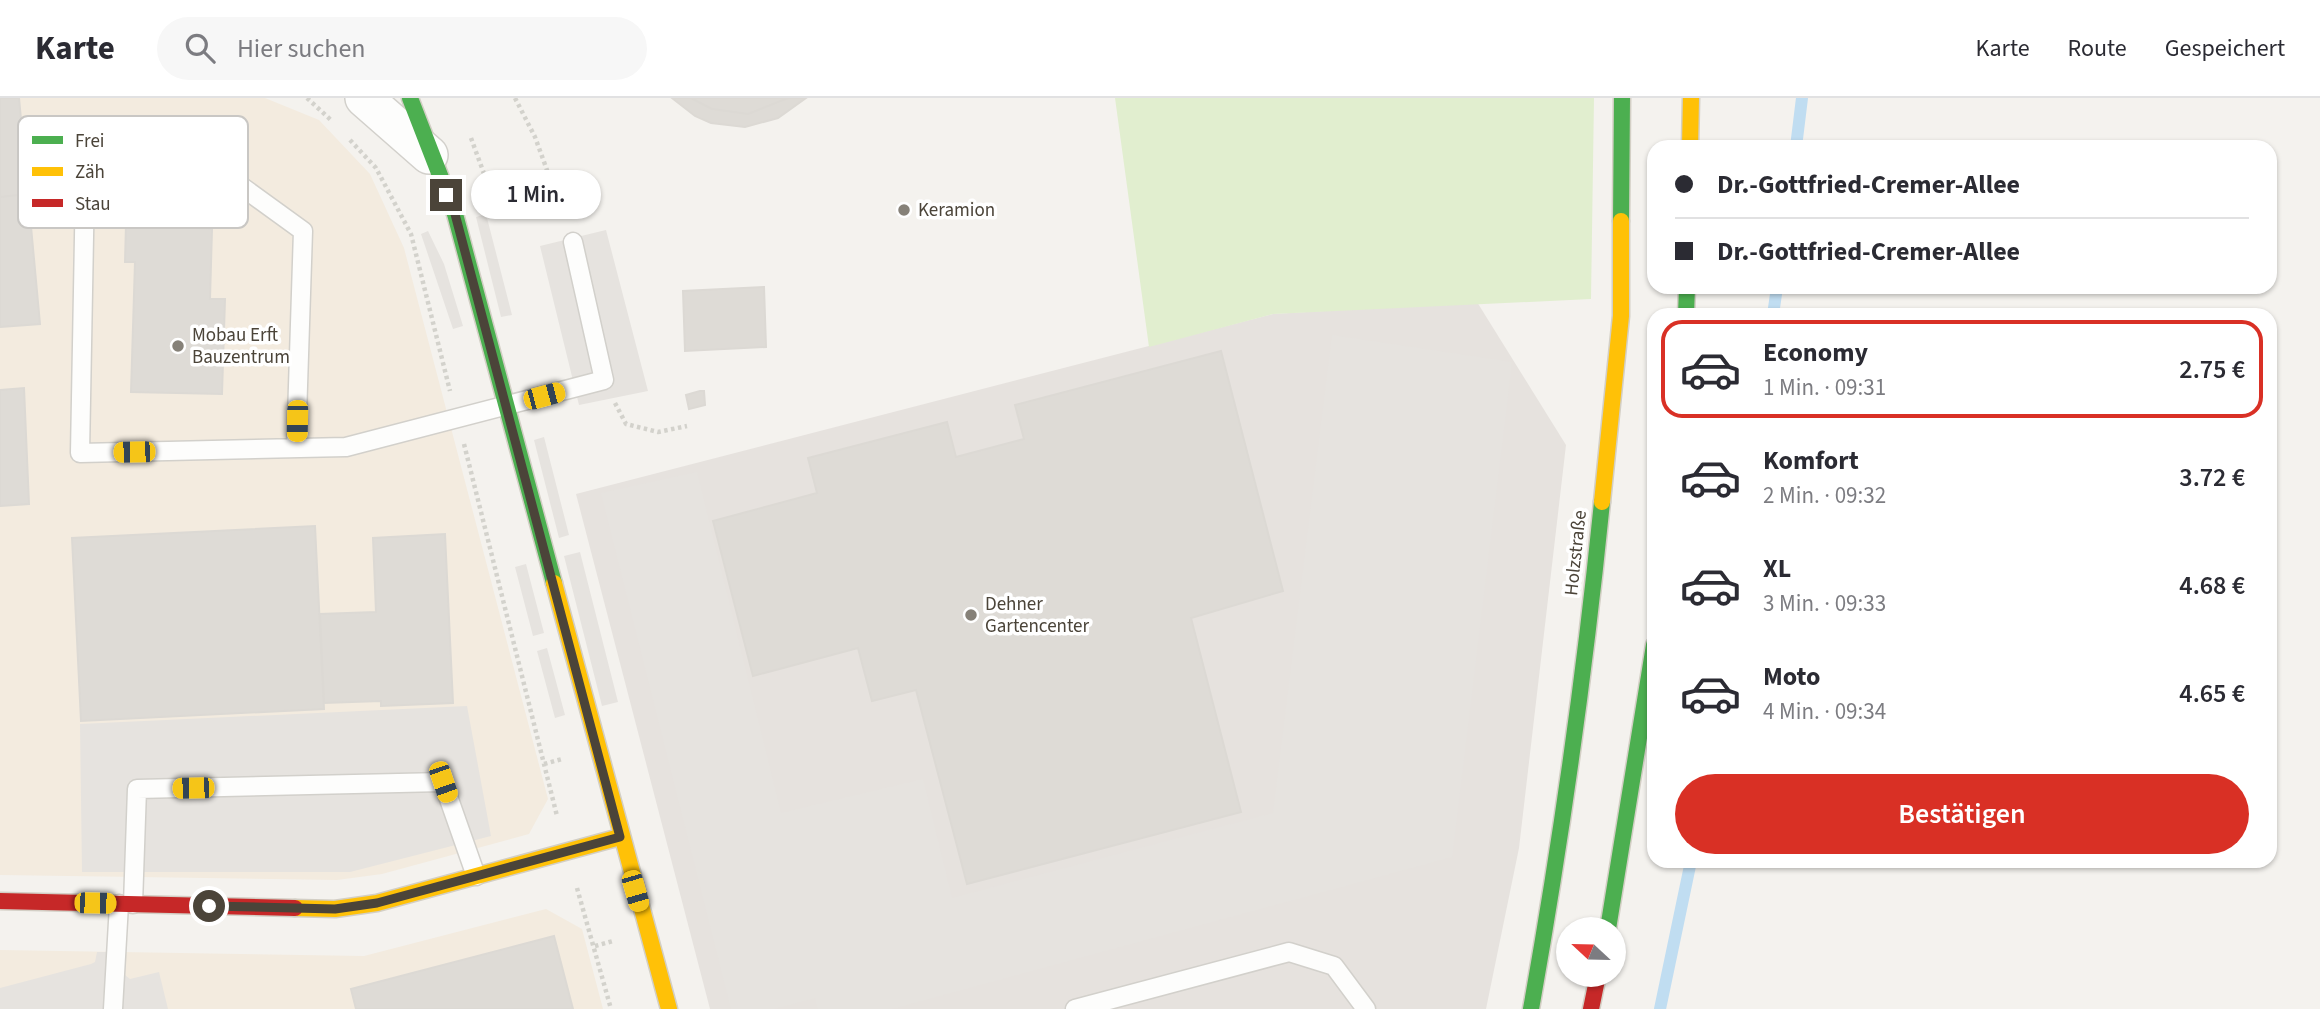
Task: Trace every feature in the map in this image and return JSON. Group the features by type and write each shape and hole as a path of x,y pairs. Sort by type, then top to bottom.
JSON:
{"street":[{"path":"364,98 429,155"},
{"path":"410,98 429,155 455,214 668,1009"},
{"name":"Holzstraße","path":"1531,1009 1560,846 1589,635 1621,316 1622,98"},
{"path":"1690,98 1690,140"},
{"path":"1610,917 1647,691"},
{"path":"0,901 335,909 377,903 620,837"},
{"path":"1591,1009 1596,987"}],"lane":[{"path":"248,191 303,231 296,448"},
{"path":"84,228 80,453 346,447 604,380 573,242"},
{"path":"113,1009 137,789 443,782 476,876"},
{"path":"1075,1009 1289,952 1334,966 1366,1009"}],"path":[{"path":"307,98 338,128"},
{"path":"515,98 535,137 573,242"},
{"path":"348,138 376,168 411,234 566,852 611,1009"},
{"path":"604,380 626,424 658,432 687,426"}],"shaded area":[{"path":"0,98 265,98 319,120 370,174 404,248 548,799 529,834 382,874 337,880 0,875"},
{"path":"486,214 512,315 501,317 476,217"},
{"path":"606,230 648,391 579,405 540,246"},
{"path":"428,231 444,264 463,326 453,329 421,234"},
{"path":"1477,302 1566,445 1519,848 1486,1009 710,1009 576,494 1273,314"},
{"path":"1332,335 1512,362 1452,857 892,1009 818,1009 815,998 774,1009 731,1009 601,493 697,472 781,813 923,779 952,898 1273,813"},
{"path":"544,437 569,535 559,538 534,440"},
{"path":"580,552 618,702 602,706 564,556"},
{"path":"526,564 544,633 533,636 515,567"},
{"path":"547,648 565,715 555,718 537,651"},
{"path":"467,706 491,836 350,872 82,872 80,724"},
{"path":"546,909 582,929 603,1009 0,1009 0,950 364,956"},
{"path":"97,952 126,952 125,975 130,979 159,972 168,1009 0,1009 0,988 91,964 95,962"}],"green space":[{"path":"1115,98 1594,98 1591,299 1273,314 1149,347"}],"building":[{"path":"0,98 19,98 18,195 0,197"},
{"path":"672,98 806,98 778,118 745,127 711,123 695,116"},
{"path":"691,98 788,98 748,114 712,109"},
{"path":"18,195 18,228 31,228 40,324 0,327 0,197"},
{"name":"Mobau Erft Bauzentrum","path":"126,228 212,229 210,299 225,299 222,394 131,392 135,262 125,262"},
{"path":"764,287 766,347 685,351 683,291"},
{"name":"Dehner Gartencenter","path":"1221,351 1283,591 1191,618 1241,812 967,884 916,690 872,701 858,648 753,676 713,521 817,493 808,458 947,422 956,457 1024,439 1015,405"},
{"path":"24,388 29,504 0,506 0,390"},
{"path":"704,391 705,405 689,409 686,395"},
{"path":"315,526 324,709 81,721 72,538"},
{"path":"445,534 453,703 381,706 381,701 324,703 320,614 376,612 373,538"},
{"path":"554,936 573,1009 356,1009 351,989"}],"waterway":[{"path":"1797,140 1802,98"},
{"path":"1774,308 1776,294"},
{"path":"1660,1009 1690,868"}],"traffic: fast":[{"path":"410,98 455,214 554,583"},
{"path":"1621,221 1622,98"},
{"path":"1686,308 1687,294"},
{"path":"1531,1009 1571,756 1602,502"},
{"path":"1610,917 1647,688"}],"traffic: slow":[{"path":"1690,140 1691,98"},
{"path":"1602,502 1621,316 1621,221"},
{"path":"554,583 669,1009"},
{"path":"295,908 335,909 377,903 620,837"}],"traffic: jam":[{"path":"0,901 295,908"},
{"path":"1591,1009 1596,987"}],"place":[{"name":"Keramion","path":"904,210"},
{"name":"Mobau Erft Bauzentrum","path":"178,346"},
{"name":"Dehner Gartencenter","path":"971,615"}],"route":[{"path":"209,906 335,909 377,903 620,837 455,214 446,195"}]}
